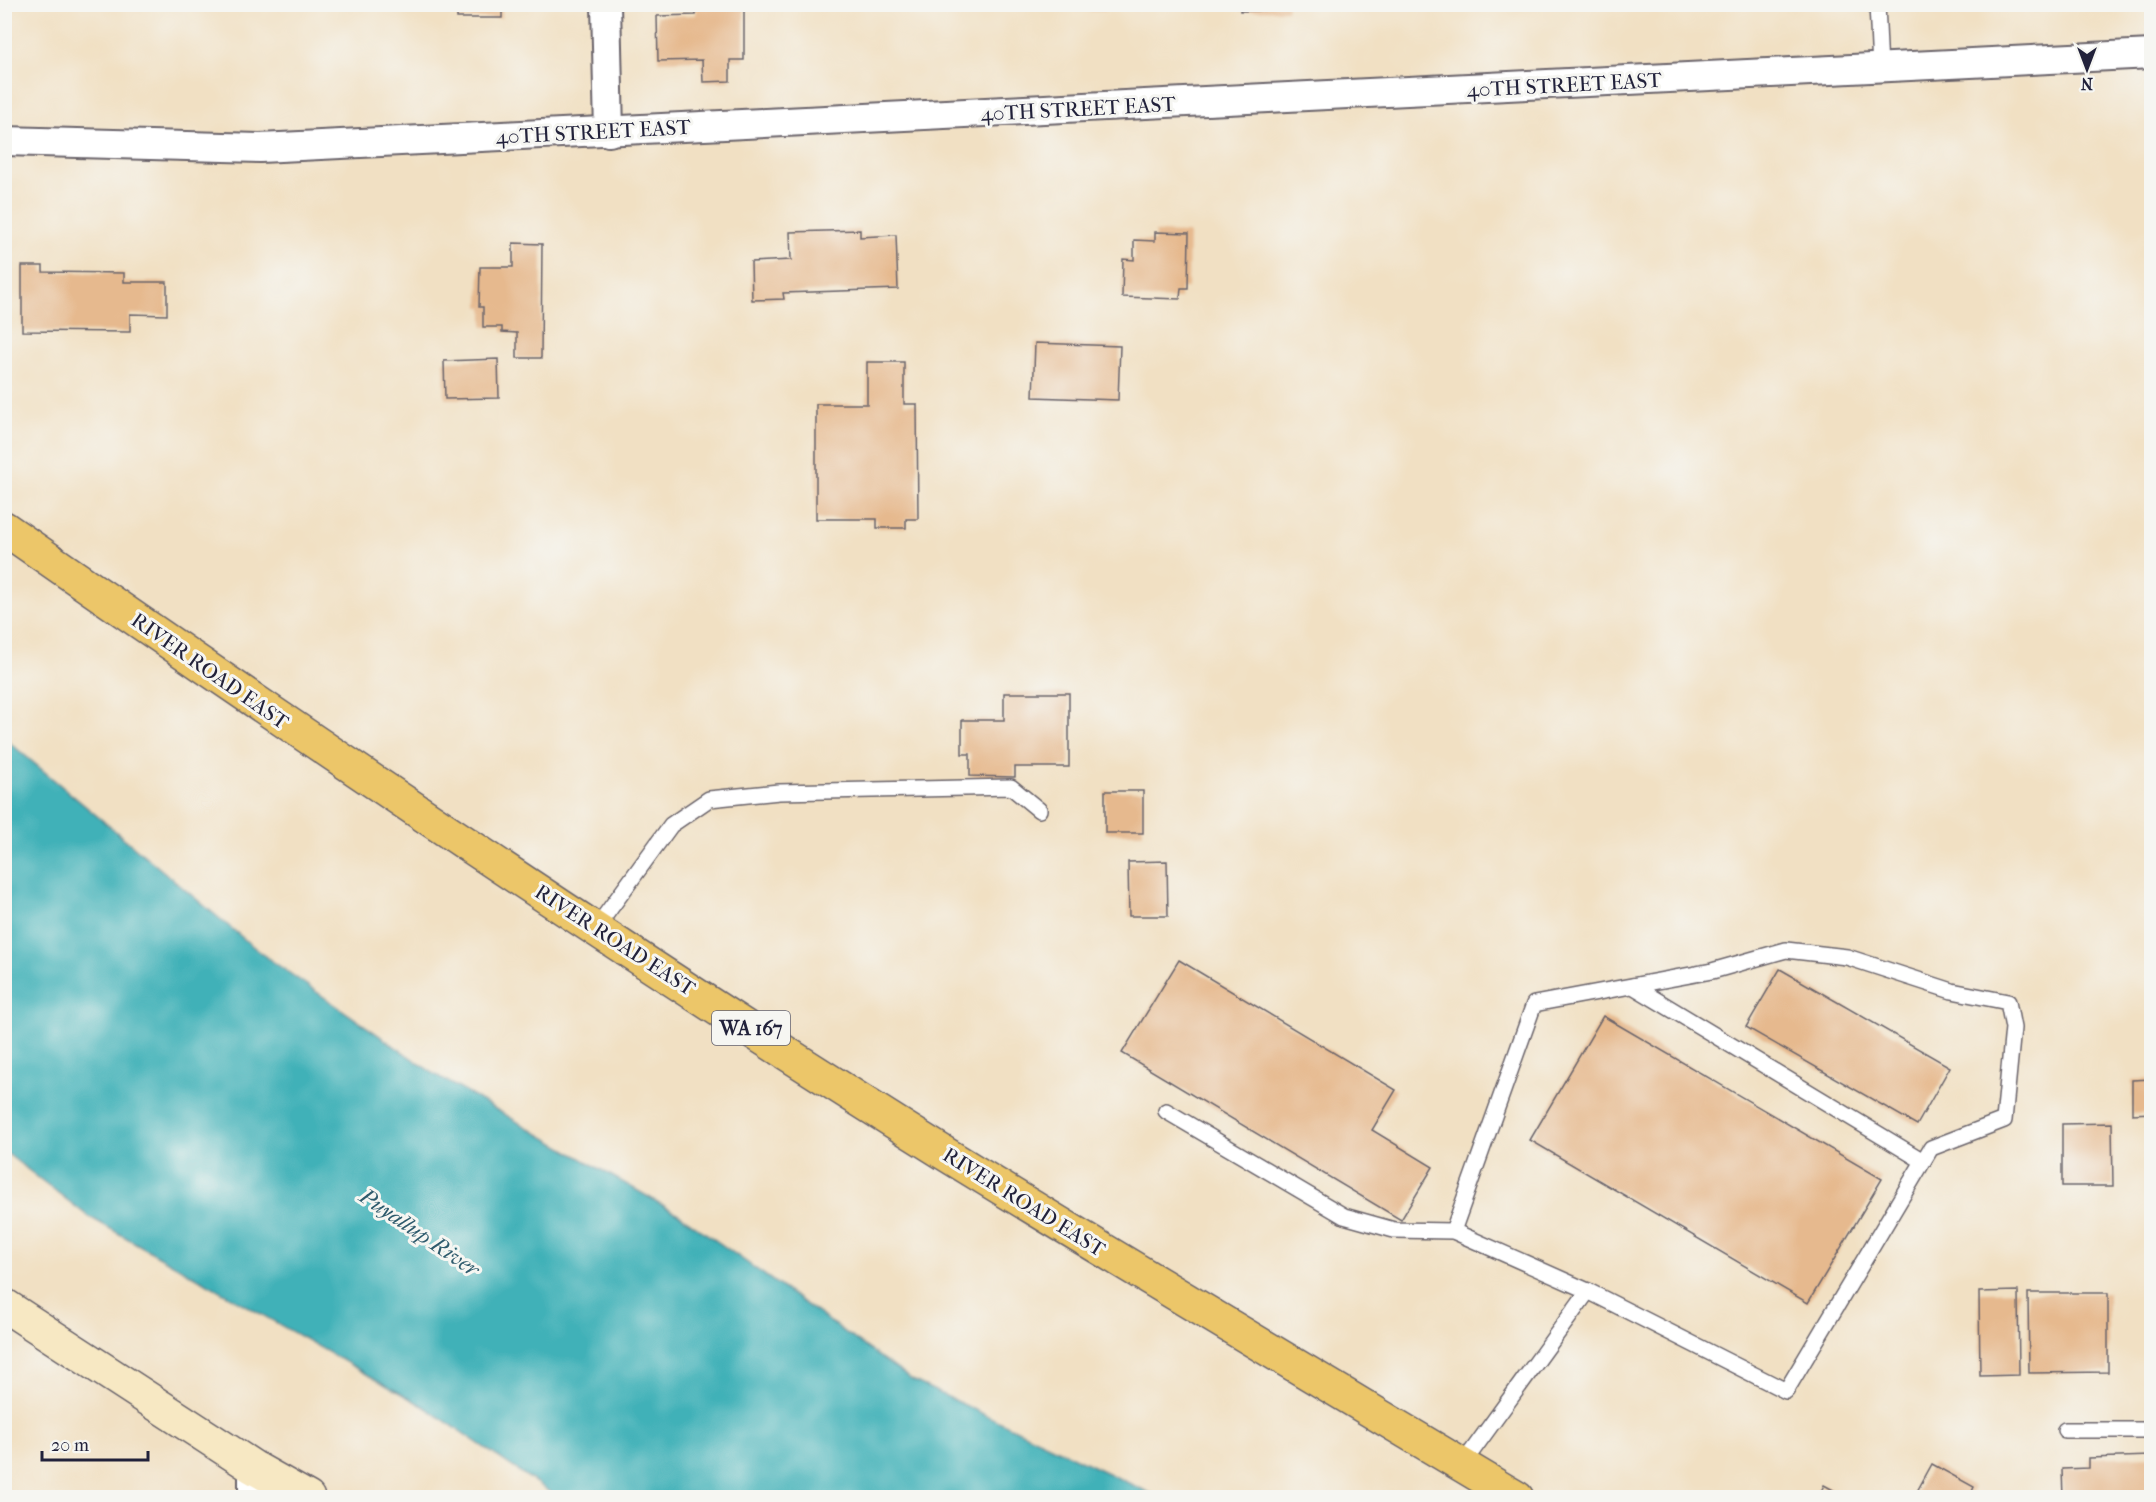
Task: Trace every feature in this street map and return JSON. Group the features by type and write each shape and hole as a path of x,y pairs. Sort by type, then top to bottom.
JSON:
{"main road":[{"name":"RIVER ROAD EAST","path":"4,528 288,726 940,1150 1166,1289 1516,1497"}],"street":[{"path":"606,4 609,132"},
{"name":"40TH STREET EAST","path":"4,141 260,148 2151,54"},
{"path":"4,1305 253,1482 308,1497"}],"lane":[{"path":"1877,4 1880,69"},
{"path":"596,928 671,825 709,800 779,792 1011,787 1039,810"},
{"path":"1166,1111 1344,1216 1394,1230 1453,1231 1588,1291 1786,1391 1931,1148 2004,1120 2013,1028 2008,1002 1952,992 1847,957 1786,950 1712,971 1534,1004 1453,1231"},
{"path":"1633,986 1923,1161"},
{"path":"1462,1465 1588,1291"},
{"path":"2065,1430 2151,1430"}],"water":[{"name":"Puyallup River","path":"4,738 262,954 436,1075 680,1215 912,1380 1158,1497 557,1497 423,1406 88,1216 5,1152"}],"building":[{"path":"457,4 502,4 502,18 457,18"},
{"path":"695,4 744,4 744,60 730,60 730,81 703,82 702,60 658,61 657,16 696,15"},
{"path":"954,4 997,4 997,8 954,9"},
{"path":"1075,4 1106,4 1106,11 1075,11"},
{"path":"1240,4 1287,4 1288,10 1240,11"},
{"path":"860,230 860,237 896,235 898,289 783,293 784,299 752,300 751,262 791,260 790,232"},
{"path":"1155,232 1189,233 1188,288 1181,288 1180,299 1122,297 1123,259 1134,260 1134,240 1155,241"},
{"path":"513,243 542,244 541,358 517,358 517,333 502,332 502,327 483,327 483,307 479,307 480,267 513,267"},
{"path":"22,266 43,266 43,272 124,273 124,282 167,282 167,315 130,314 130,332 22,331"},
{"path":"1035,343 1120,346 1118,400 1033,397"},
{"path":"498,359 499,398 445,399 444,361"},
{"path":"867,362 904,362 904,404 917,404 918,519 906,519 906,528 877,528 877,519 816,519 816,404 867,404"},
{"path":"1004,693 1069,693 1069,767 1015,767 1015,777 970,776 970,754 962,754 962,720 1004,720"},
{"path":"1105,791 1143,791 1143,833 1105,833"},
{"path":"1167,861 1168,916 1129,916 1128,862"},
{"path":"1179,960 1396,1090 1372,1130 1433,1167 1401,1220 1122,1053"},
{"path":"1780,969 1950,1067 1917,1125 1746,1027"},
{"path":"1603,1016 1882,1179 1808,1303 1530,1140"},
{"path":"2152,1079 2152,1113 2132,1114 2132,1080"},
{"path":"2112,1123 2113,1186 2062,1186 2062,1124"},
{"path":"2018,1291 2019,1375 1980,1376 1979,1292"},
{"path":"2028,1293 2108,1293 2108,1372 2029,1373"},
{"path":"2151,1456 2152,1498 2063,1498 2062,1469 2089,1468 2089,1458"},
{"path":"1932,1464 1974,1487 1969,1498 1920,1498 1915,1495"},
{"path":"1824,1485 1848,1498 1818,1498"}]}
